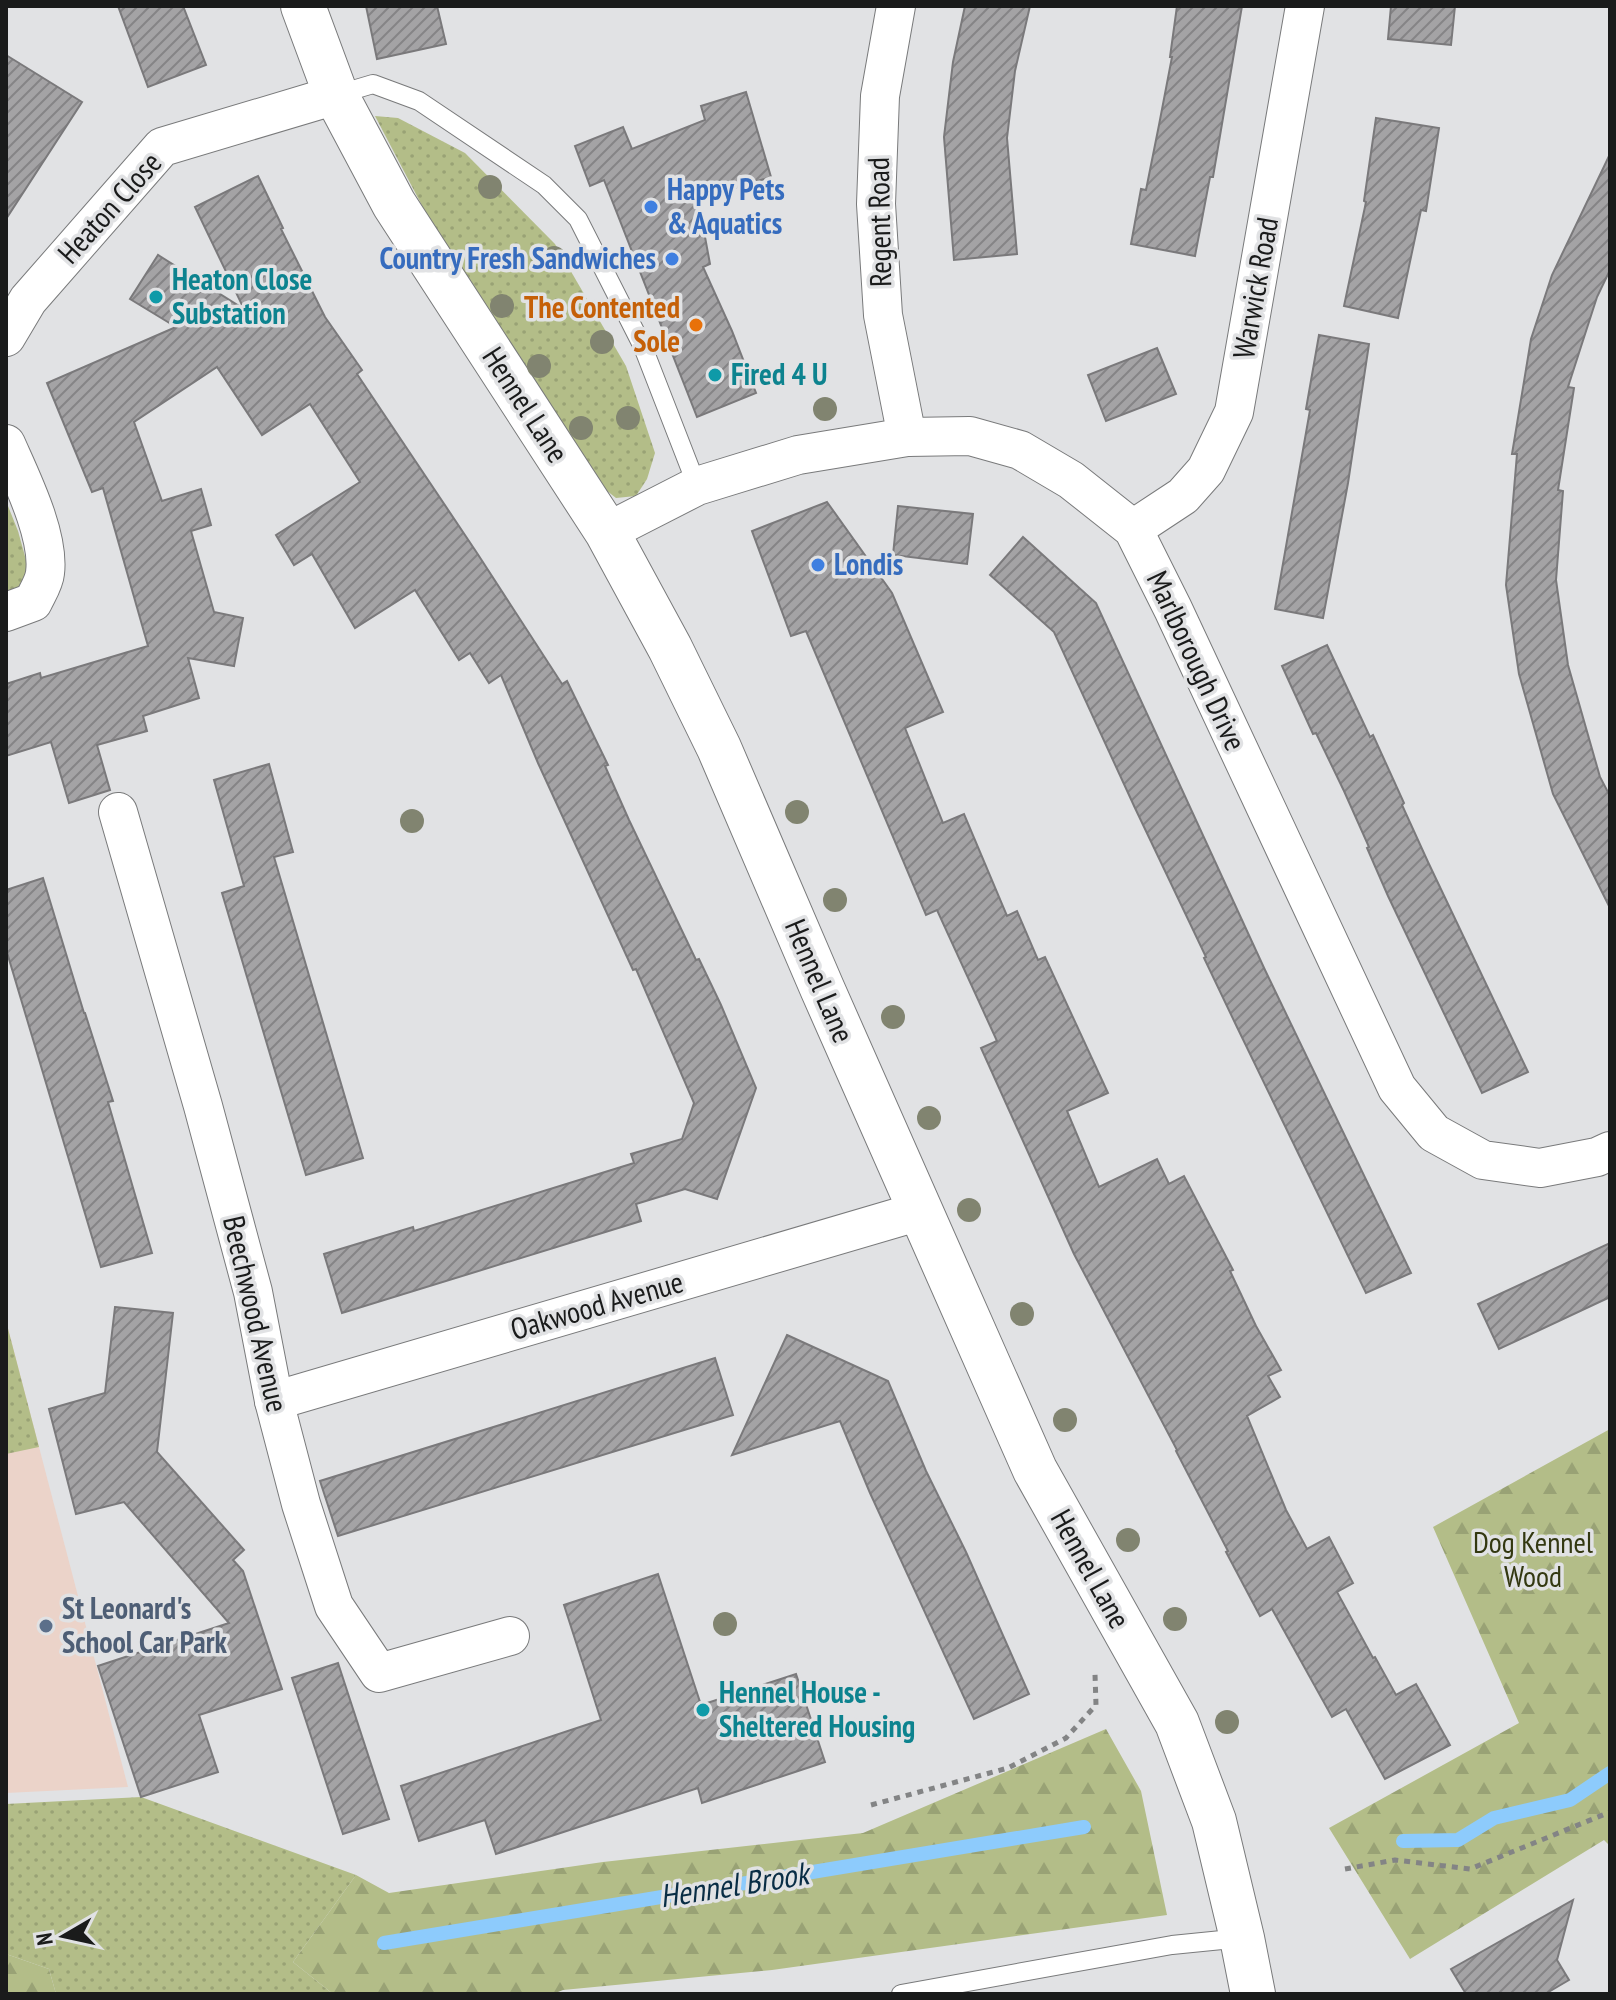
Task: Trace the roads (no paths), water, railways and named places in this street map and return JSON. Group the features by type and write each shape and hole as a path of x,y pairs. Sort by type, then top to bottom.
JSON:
{"main road":[{"name":"Hennel Lane","path":"303,6 336,95 394,204 607,532 670,648 719,748 1035,1470 1177,1723 1214,1821 1253,1994"}],"street":[{"name":"Regent Road","path":"896,6 880,96 876,204 883,315 907,437"},
{"name":"Warwick Road","path":"1133,529 1183,496 1206,470 1234,412 1305,6"},
{"name":"Heaton Close","path":"6,337 28,300 162,147 336,95"},
{"name":"Marlborough Drive","path":"607,532 697,486 798,455 907,437 970,436 1020,450 1071,480 1133,529 1397,1088 1434,1133 1483,1160 1540,1168 1597,1157 1610,1151"},
{"path":"6,444 44,544 45,576 33,602 6,612"},
{"name":"Beechwood Avenue","path":"118,812 253,1292 274,1401 301,1504 334,1606 379,1673 510,1636"},
{"name":"Oakwood Avenue","path":"274,1401 920,1211"}],"lane":[{"path":"336,95 373,84 419,101 544,185 578,219 643,347 697,486"},
{"path":"901,1994 1172,1945 1242,1938"}],"waterway":[{"name":"Hennel Brook","path":"1403,1841 1458,1840 1494,1818 1570,1800 1610,1773"},
{"name":"Hennel Brook","path":"384,1943 1084,1827"}],"place":[{"name":"Happy Pets & Aquatics","path":"651,207"},
{"name":"Country Fresh Sandwiches","path":"672,259"},
{"name":"Heaton Close Substation","path":"156,297"},
{"name":"The Contented Sole","path":"696,325"},
{"name":"Fired 4 U","path":"715,375"},
{"name":"Londis","path":"818,565"},
{"name":"St Leonard's School Car Park","path":"46,1626"},
{"name":"Hennel House - Sheltered Housing","path":"703,1710"}],"park label":[{"name":"Dog Kennel Wood","path":"1533,1560"}]}
